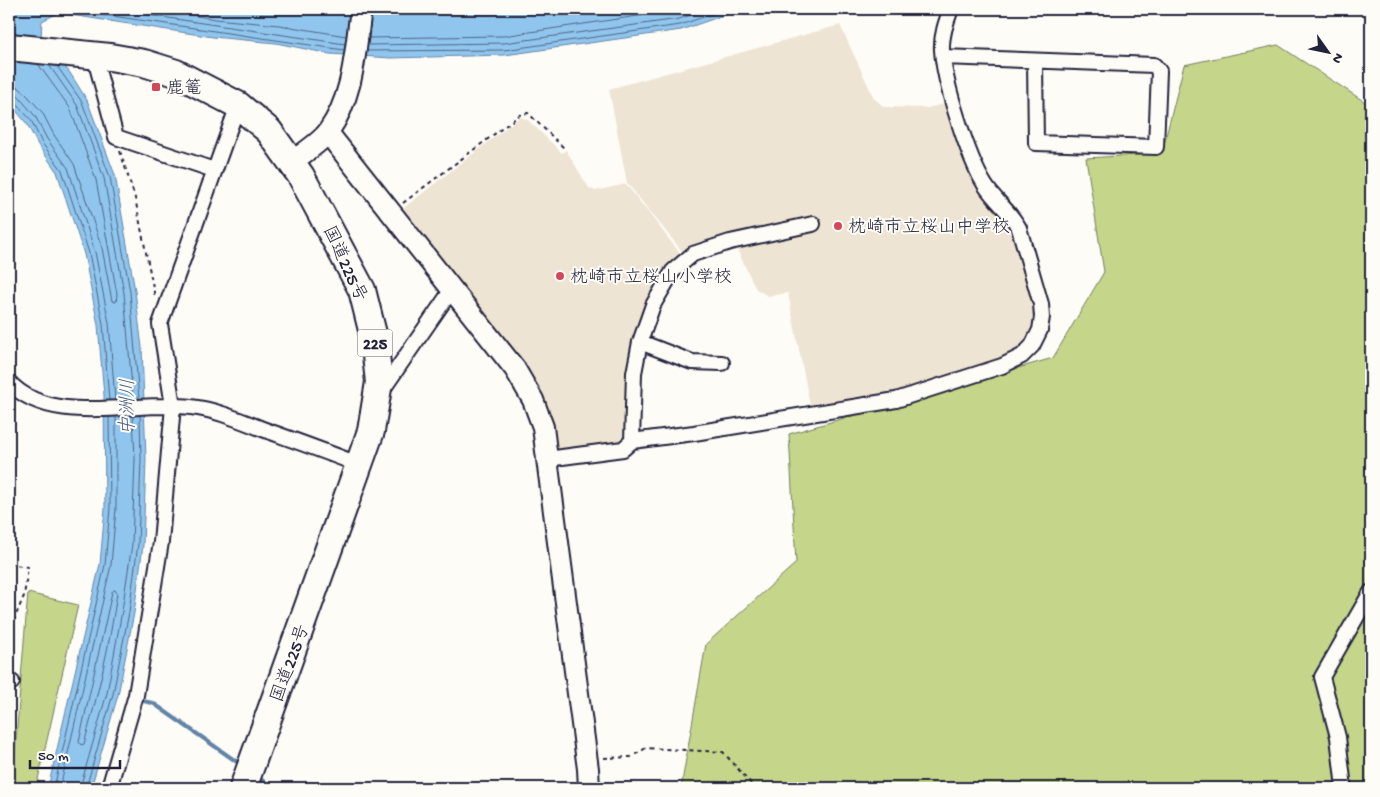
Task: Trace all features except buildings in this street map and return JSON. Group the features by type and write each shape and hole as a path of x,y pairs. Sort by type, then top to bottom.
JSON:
{"highway":[{"name":"国道225号","path":"9,47 144,63 176,72 238,105 269,131 292,162 362,290 374,338 380,382 371,431 243,788"}],"street":[{"path":"292,162 328,133 345,100 352,71 361,9"},
{"path":"548,459 623,449 632,441 694,433 896,400 1002,366 1022,356 1032,346 1040,330 1041,304 1024,242 1013,216 986,187 978,172 955,106 943,57 944,30 951,9"},
{"path":"94,56 116,137 214,170"},
{"path":"943,57 1154,65 1159,71 1156,146 1036,143 1035,61"},
{"path":"109,788 136,695 161,542 167,405 160,324 238,105"},
{"path":"328,133 453,288 515,369 534,400 542,427 548,459 587,759 589,788"},
{"path":"632,441 634,373 640,342 653,305 673,271 692,254 730,242 813,224"},
{"path":"377,397 388,386 453,288"},
{"path":"640,342 692,362 722,363"},
{"path":"9,382 18,392 38,403 62,408 167,405 219,412 360,465"},
{"path":"1344,788 1338,737 1322,677 1371,592"}],"path":[{"path":"391,211 521,114 528,113 564,148"},
{"path":"116,137 135,198 160,324"},
{"path":"9,564 28,567 24,596 13,622"},
{"path":"587,759 631,757 646,748 723,752 755,788"}],"shaded area":[{"name":"枕崎市立桜山中学校","path":"840,25 874,98 884,107 927,108 948,103 1008,217 1038,308 1035,332 1020,351 1001,362 898,396 811,411 788,293 768,296 756,289 731,237 685,255 627,183 609,89"},
{"name":"枕崎市立桜山小学校","path":"520,117 528,120 562,153 566,150 589,188 595,191 626,184 683,257 654,293 624,437 612,445 562,451 554,447 528,373 466,289 401,210"}],"green space":[{"path":"1278,45 1371,106 1371,788 681,788 706,644 796,563 789,434 1053,358 1104,272 1086,158 1156,154 1163,148 1184,65"},
{"path":"28,593 78,605 36,788 12,788"}],"water":[{"name":"中洲川","path":"9,9 742,9 681,30 505,55 391,58 330,54 276,43 213,37 58,13 42,21 41,37 70,73 87,100 115,175 135,291 142,348 146,459 143,545 134,613 118,695 91,788 48,788 100,564 105,508 104,395 98,325 84,254 57,172 38,145 27,124 9,102"}],"waterway":[{"path":"143,701 153,703 240,764"},
{"path":"257,777 274,788"}],"place":[{"name":"鹿篭","path":"156,87"},
{"name":"枕崎市立桜山中学校","path":"838,226"},
{"name":"枕崎市立桜山小学校","path":"560,276"}]}
